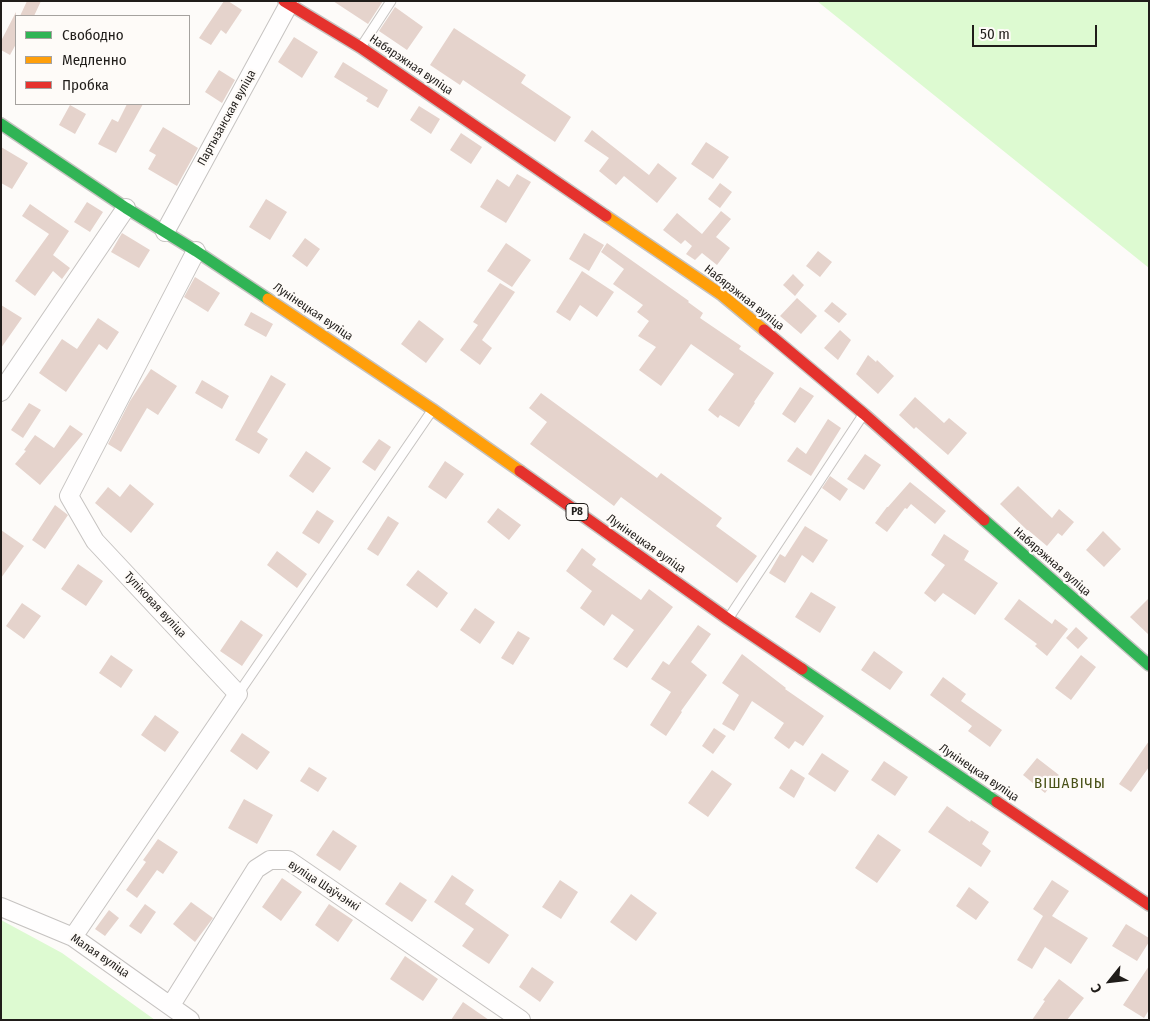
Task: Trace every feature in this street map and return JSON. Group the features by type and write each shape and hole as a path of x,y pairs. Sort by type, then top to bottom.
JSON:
{"main road":[{"name":"Набярэжная вуліца","path":"287,3 360,47 722,295 864,414 1149,665"},
{"name":"Лунінецкая вуліца","path":"1,124 126,208 196,251 309,326 432,410 728,619 1149,905"}],"street":[{"name":"Партызанская вуліца","path":"165,232 287,3"},
{"path":"1,392 126,208"},
{"name":"Тупіковая вуліца","path":"196,251 69,496 95,541 238,694"},
{"path":"73,937 238,694"},
{"name":"вуліца Шаўчэнкі","path":"171,1005 256,869 270,860 288,860 522,1020"},
{"name":"Малая вуліца","path":"1,907 73,937 190,1020"}],"lane":[{"path":"360,47 391,1"},
{"path":"238,694 432,410"},
{"path":"728,619 864,414"}],"green space":[{"path":"817,1 1149,1 1149,268"},
{"path":"1,920 62,953 155,1020 1,1020"}],"building":[{"path":"27,1 41,1 34,15 20,15"},
{"path":"224,1 228,1 242,10 226,34 221,30 211,45 199,38"},
{"path":"333,1 383,1 368,24"},
{"path":"395,7 423,27 407,50 379,31"},
{"path":"16,12 15,46 10,55 1,50 1,41"},
{"path":"454,28 526,75 521,83 571,117 555,142 463,80 460,85 430,65"},
{"path":"294,37 318,52 302,78 278,62"},
{"path":"343,62 388,90 378,108 366,101 368,98 334,77"},
{"path":"219,70 235,80 222,103 205,92"},
{"path":"70,105 86,114 75,134 59,125"},
{"path":"126,105 142,105 116,153 98,144 112,119 118,122"},
{"path":"419,106 440,119 431,134 410,120"},
{"path":"163,127 198,148 177,186 148,169 156,155 149,151"},
{"path":"592,130 649,175 658,163 677,178 657,203 624,176 616,185 599,171 609,158 584,141"},
{"path":"461,133 482,147 471,164 450,150"},
{"path":"706,142 729,157 713,179 691,164"},
{"path":"1,147 28,163 12,189 1,183"},
{"path":"517,174 531,182 506,223 480,207 497,179 509,187"},
{"path":"720,183 732,192 720,208 708,199"},
{"path":"266,199 287,212 270,240 249,227"},
{"path":"87,202 103,212 90,232 74,222"},
{"path":"30,204 69,231 53,255 70,268 62,279 53,271 35,296 15,281 49,234 22,216"},
{"path":"721,211 731,219 716,237 730,248 717,265 702,253 695,260 686,254 692,246 685,240 681,244 663,230 677,213 702,234"},
{"path":"122,233 150,250 139,268 111,252"},
{"path":"584,233 604,245 589,271 569,259"},
{"path":"305,238 320,249 307,267 292,256"},
{"path":"506,243 531,260 512,287 487,271"},
{"path":"607,243 689,301 703,313 700,318 741,346 739,349 774,373 739,427 720,415 718,418 708,410 734,374 691,344 661,386 639,370 656,347 638,336 649,321 637,312 643,305 613,284 624,269 601,252"},
{"path":"818,251 832,262 820,277 806,266"},
{"path":"582,271 614,292 597,317 580,305 570,321 556,312"},
{"path":"793,274 804,285 795,296 783,285"},
{"path":"195,277 220,293 208,312 184,297"},
{"path":"500,283 515,292 482,340 492,348 480,365 460,350 478,325 473,322"},
{"path":"797,298 817,316 801,334 780,316"},
{"path":"832,302 847,314 839,323 824,311"},
{"path":"1,305 22,318 1,348"},
{"path":"251,312 273,324 266,337 244,325"},
{"path":"98,318 119,332 107,350 99,344 66,392 39,373 62,339 77,349"},
{"path":"419,320 444,339 426,363 401,344"},
{"path":"840,330 851,340 838,360 824,348"},
{"path":"868,355 876,362 877,360 894,376 878,394 856,374"},
{"path":"151,369 177,386 158,415 147,408 121,452 108,444 130,401"},
{"path":"271,375 286,384 257,432 268,439 259,454 235,440"},
{"path":"202,380 229,396 222,409 195,393"},
{"path":"800,387 814,396 795,423 782,414"},
{"path":"541,393 657,478 661,473 722,518 716,526 757,556 737,583 621,497 614,506 530,444 547,422 529,408"},
{"path":"915,397 944,423 949,418 967,433 948,455 899,415"},
{"path":"29,403 41,410 23,438 11,430"},
{"path":"828,419 841,428 811,476 787,461 797,447 806,454"},
{"path":"70,425 83,434 40,485 15,464 26,451 24,450 35,435 54,448"},
{"path":"379,439 391,447 375,471 362,462"},
{"path":"306,451 331,468 313,493 289,476"},
{"path":"865,454 881,465 864,490 847,479"},
{"path":"445,461 464,474 446,499 428,487"},
{"path":"830,476 848,489 840,501 822,488"},
{"path":"910,482 946,511 935,524 911,504 907,509 905,508 887,532 875,523"},
{"path":"130,484 154,504 131,533 95,503 108,487 120,497"},
{"path":"1018,486 1052,518 1059,509 1074,522 1062,536 1058,533 1047,546 1000,504"},
{"path":"55,505 68,515 45,549 32,540"},
{"path":"498,508 521,525 509,540 487,522"},
{"path":"317,510 334,521 319,544 302,533"},
{"path":"388,516 399,523 378,556 367,549"},
{"path":"805,526 828,540 813,563 802,555 785,583 769,573 780,554 785,557"},
{"path":"1,530 24,546 1,578"},
{"path":"1103,531 1121,549 1104,567 1086,550"},
{"path":"944,534 969,551 964,560 998,583 975,615 943,593 935,602 924,593 945,565 931,555"},
{"path":"582,548 596,559 592,565 641,600 649,589 673,607 627,668 613,659 634,630 612,614 604,626 580,608 592,591 566,571"},
{"path":"277,551 307,574 297,588 267,565"},
{"path":"78,564 103,581 86,606 61,589"},
{"path":"418,570 448,593 437,608 406,585"},
{"path":"811,592 836,607 820,633 795,617"},
{"path":"1149,598 1149,635 1130,617"},
{"path":"1019,599 1052,624 1055,619 1068,629 1047,656 1035,646 1037,644 1004,619"},
{"path":"22,603 41,616 24,639 6,626"},
{"path":"475,608 495,622 480,644 460,630"},
{"path":"241,620 263,635 242,666 220,651"},
{"path":"698,625 711,634 691,662 707,675 666,736 650,725 671,692 651,679 663,661 669,665"},
{"path":"1076,627 1088,638 1078,649 1066,638"},
{"path":"518,631 530,638 513,665 501,658"},
{"path":"874,651 903,672 890,690 861,670"},
{"path":"742,654 785,689 824,716 803,746 795,741 789,749 774,738 784,723 752,701 734,731 722,724 739,695 722,683"},
{"path":"111,655 133,670 121,688 99,673"},
{"path":"1081,655 1096,667 1071,700 1055,688"},
{"path":"943,677 966,694 961,701 1002,730 990,747 968,731 972,726 930,695"},
{"path":"155,715 179,732 165,752 141,735"},
{"path":"714,728 726,736 713,754 702,746"},
{"path":"242,733 270,752 257,770 230,751"},
{"path":"1149,741 1149,767 1131,792 1119,784"},
{"path":"822,753 849,771 835,792 808,774"},
{"path":"1037,758 1059,775 1045,793 1023,775"},
{"path":"884,761 908,777 895,796 871,780"},
{"path":"309,767 327,778 318,792 300,781"},
{"path":"791,769 805,778 794,798 779,788"},
{"path":"712,770 732,784 708,817 688,803"},
{"path":"244,799 273,815 257,844 228,828"},
{"path":"947,806 989,832 982,844 991,851 981,867 928,832"},
{"path":"333,830 357,846 340,871 316,855"},
{"path":"878,834 901,850 877,883 855,868"},
{"path":"158,839 178,852 163,874 157,870 137,898 126,890 146,862 143,860"},
{"path":"452,875 474,890 465,904 509,935 489,964 462,946 474,929 434,902"},
{"path":"282,878 302,892 281,921 262,907"},
{"path":"560,880 578,892 561,919 542,907"},
{"path":"1052,880 1069,891 1052,916 1088,938 1071,964 1045,947 1032,969 1017,960 1043,916 1033,909"},
{"path":"400,882 427,900 412,922 385,904"},
{"path":"969,887 989,902 976,920 956,906"},
{"path":"631,894 657,913 636,941 610,922"},
{"path":"191,902 213,918 195,942 173,924"},
{"path":"145,904 156,912 141,934 129,926"},
{"path":"329,904 353,920 338,942 315,925"},
{"path":"109,910 119,918 105,936 95,929"},
{"path":"1126,924 1149,938 1149,942 1137,961 1112,946"},
{"path":"405,956 438,979 423,1001 390,979"},
{"path":"1149,966 1149,1010 1144,1018 1123,1005"},
{"path":"532,967 554,982 540,1002 519,987"},
{"path":"1059,979 1084,998 1067,1020 1032,1020 1045,1001 1043,1000"},
{"path":"463,1002 489,1020 451,1020"}],"traffic: fast":[{"path":"1,124 126,208 196,251 268,299"},
{"path":"984,520 1149,665"},
{"path":"802,669 997,802"}],"traffic: slow":[{"path":"606,216 722,295 764,330"},
{"path":"268,299 432,409 520,471"}],"traffic: jam":[{"path":"284,1 360,47 606,216"},
{"path":"764,330 864,414 984,520"},
{"path":"520,471 728,619 802,669"},
{"path":"997,802 1149,905"}],"district":[{"name":"ВІШАВІЧЫ","path":"1070,784"}]}
